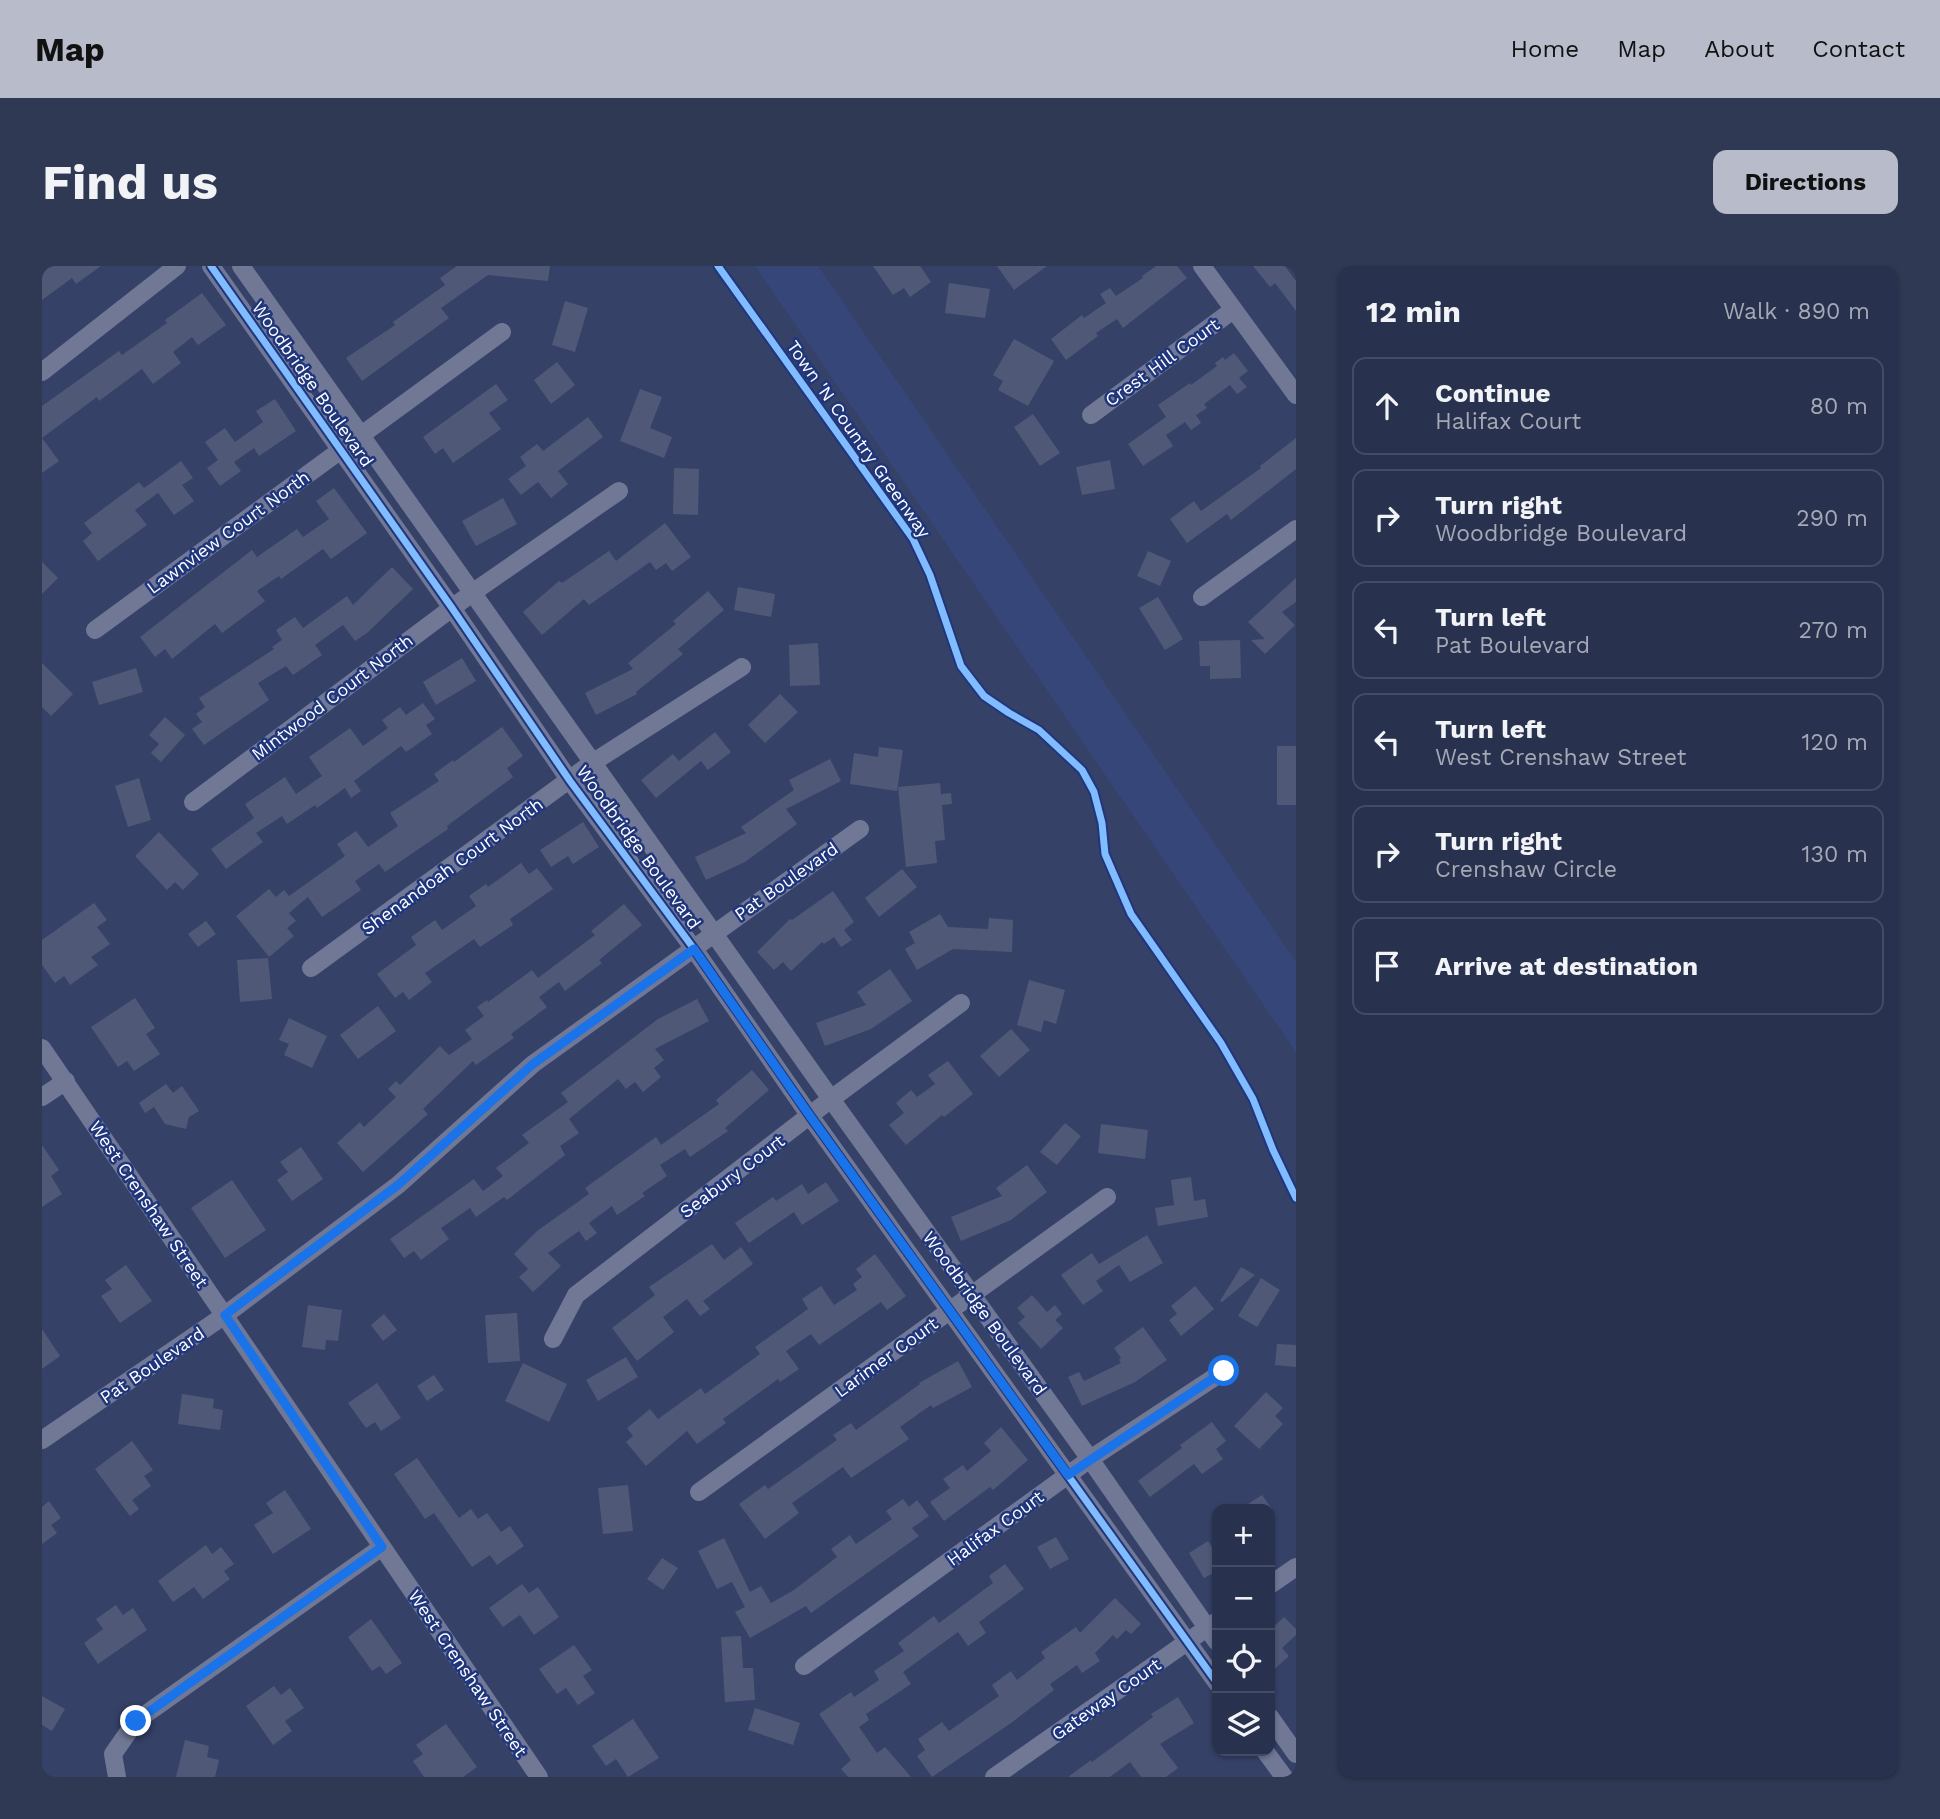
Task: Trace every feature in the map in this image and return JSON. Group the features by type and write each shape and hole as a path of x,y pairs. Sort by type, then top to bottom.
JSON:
{"street":[{"path":"42,372 177,266"},
{"name":"Woodbridge Boulevard","path":"211,266 570,780 694,949 810,1116 1212,1676"},
{"name":"Woodbridge Boulevard","path":"241,266 592,763 1212,1627"},
{"path":"1202,266 1296,395"},
{"name":"Crest Hill Court","path":"1091,415 1233,310"},
{"name":"Lawnview Court North","path":"95,630 502,332"},
{"name":"Mintwood Court North","path":"192,802 472,593 619,491"},
{"path":"1202,597 1296,529"},
{"name":"Shenandoah Court North","path":"311,968 592,763 742,667"},
{"name":"Pat Boulevard","path":"42,1440 225,1315 398,1185 533,1064 860,829"},
{"name":"Seabury Court","path":"553,1339 576,1295 831,1098 961,1003"},
{"name":"West Crenshaw Street","path":"42,1048 539,1777"},
{"path":"42,1097 66,1081"},
{"name":"Larimer Court","path":"699,1492 1107,1196"},
{"name":"Halifax Court","path":"804,1666 1090,1459 1224,1371"},
{"path":"117,1777 113,1754 136,1721 382,1547"},
{"path":"1275,1582 1296,1567"},
{"name":"Gateway Court","path":"994,1777 1187,1642 1212,1631"},
{"path":"1275,1724 1296,1754"},
{"path":"1269,1756 1284,1777"}],"water":[{"path":"755,266 818,266 1296,962 1296,1052"}],"building":[{"path":"42,266 101,266 76,284 72,278 42,300"},
{"path":"457,266 550,266 548,281 488,275 441,308 449,318 362,381 346,358 395,325 393,322 445,285 440,278"},
{"path":"873,266 920,266 931,282 910,297 904,288 893,295"},
{"path":"997,266 1047,266 1014,290"},
{"path":"1156,266 1177,266 1187,278 1123,328 1117,319 1096,333 1098,336 1066,360 1051,339 1082,315 1084,318 1106,303 1100,294 1110,288 1116,296"},
{"path":"1253,266 1285,266 1296,281 1296,311 1275,283 1270,287"},
{"path":"949,283 990,289 985,318 945,313"},
{"path":"202,293 226,325 198,345 192,337 173,352 181,363 153,384 142,369 99,401 97,397 42,438 42,406 119,351 122,355 167,323 165,320"},
{"path":"565,301 588,308 575,352 552,345"},
{"path":"1014,339 1054,361 1028,406 998,390 1003,381 993,375"},
{"path":"1234,353 1248,371 1239,378 1247,387 1237,394 1230,385 1204,404 1207,408 1196,415 1201,423 1191,430 1185,422 1166,435 1173,446 1143,466 1128,444 1166,417 1158,405 1217,366 1215,363 1223,357 1225,360"},
{"path":"557,362 575,385 551,404 534,380"},
{"path":"496,384 508,400 489,413 501,429 453,463 443,448 435,454 423,437"},
{"path":"640,389 662,397 650,428 672,437 664,458 620,441"},
{"path":"275,399 296,431 259,456 254,448 234,462 241,471 220,486 207,468 218,460 205,442 225,428 235,442 263,422 256,411"},
{"path":"1033,414 1060,453 1040,466 1014,427"},
{"path":"588,417 603,437 558,471 568,484 551,498 538,482 521,495 508,479 526,466 520,457 537,444 543,451"},
{"path":"42,438 59,461 42,473"},
{"path":"1296,438 1296,469 1231,520 1227,514 1187,543 1170,519 1194,501 1201,511 1261,468 1260,466"},
{"path":"1110,460 1115,489 1082,495 1076,467"},
{"path":"181,461 193,478 182,485 194,501 174,515 158,493 135,510 147,525 98,561 83,541 92,533 84,523 139,482 144,488"},
{"path":"674,468 699,469 698,515 673,514"},
{"path":"334,488 367,533 331,559 323,549 281,579 279,576 257,591 265,601 222,633 215,624 172,659 165,649 155,657 140,637 252,550 257,557 297,529 303,537 329,519 316,501"},
{"path":"503,498 517,524 476,546 462,521"},
{"path":"665,523 691,557 672,571 666,563 656,570 650,562 589,605 584,599 542,635 523,612 559,581 562,583 609,551 616,561"},
{"path":"1148,551 1171,561 1160,586 1137,576"},
{"path":"42,562 58,578 42,594"},
{"path":"392,567 413,589 367,633 355,641 343,625 315,645 322,655 293,675 286,666 258,683 269,700 204,745 192,729 202,722 196,714 205,707 199,698 274,649 272,647 282,640 276,630 295,617 303,628 347,596 353,605"},
{"path":"1296,578 1296,602 1282,612 1295,625 1265,654 1251,640 1265,639 1248,622"},
{"path":"738,587 775,594 771,617 734,610"},
{"path":"708,591 724,610 678,649 683,654 636,692 637,694 596,715 585,693 633,669 628,663 676,624 673,621"},
{"path":"1158,597 1183,639 1165,650 1139,608"},
{"path":"1240,640 1241,678 1210,679 1210,666 1200,666 1199,641"},
{"path":"818,643 820,685 790,686 789,645"},
{"path":"462,658 476,681 436,705 423,682"},
{"path":"42,663 73,694 51,716 42,707"},
{"path":"136,668 143,692 99,705 92,682"},
{"path":"780,694 798,712 765,743 748,725"},
{"path":"423,703 435,719 426,725 432,734 406,752 401,746 354,781 361,791 351,798 345,788 317,808 315,805 287,824 282,816 256,833 263,842 226,869 211,849 254,818 245,804 285,777 296,794 322,776 309,757 350,728 363,746 388,728 382,720 400,707 406,715"},
{"path":"165,717 185,735 161,762 151,753 159,744 149,735"},
{"path":"502,727 523,756 507,768 513,777 447,826 448,829 385,872 379,864 355,881 361,890 322,917 308,897 289,913 296,921 287,928 294,936 269,957 236,916 269,889 276,897 284,890 289,896 345,856 337,844 356,831 368,847 398,826 390,813 439,781 434,774"},
{"path":"715,732 731,752 708,770 701,761 656,798 641,780 673,754 679,761"},
{"path":"1277,746 1296,746 1296,805 1277,805"},
{"path":"879,747 903,750 897,791 850,784 854,753 878,757"},
{"path":"830,759 841,781 786,809 797,824 745,862 706,880 695,857 746,833 741,827 794,790 789,780"},
{"path":"139,778 151,820 128,827 115,786"},
{"path":"940,783 941,794 951,793 952,804 942,805 945,840 935,841 937,863 906,867 898,787"},
{"path":"583,822 599,847 573,864 568,856 551,867 540,850"},
{"path":"159,832 199,874 183,890 175,882 167,890 135,856"},
{"path":"521,863 529,874 537,868 553,889 510,919 513,925 480,947 474,939 425,973 432,982 409,1000 403,992 395,998 377,974 416,945 411,937 435,920 442,930 476,906 469,896 486,884 488,887"},
{"path":"902,869 917,887 879,917 865,898"},
{"path":"833,891 854,922 844,930 852,940 841,947 834,937 824,944 822,942 791,971 783,962 774,970 757,952 790,919"},
{"path":"94,903 107,920 97,927 110,944 91,957 98,965 70,985 64,976 55,983 42,965 42,940"},
{"path":"624,904 642,925 599,960 602,963 565,991 559,982 539,997 547,1007 511,1034 514,1038 476,1065 473,1061 423,1109 428,1114 363,1172 337,1143 360,1122 364,1127 396,1097 388,1089 396,1081 400,1085 440,1046 449,1055 472,1039 465,1030 484,1016 477,1007 532,970 538,978 595,935 591,931"},
{"path":"940,914 948,927 988,929 989,918 1013,920 1012,952 953,949 917,970 905,949 915,943 909,932"},
{"path":"206,921 216,934 198,947 188,934"},
{"path":"268,958 272,999 240,1002 237,960"},
{"path":"890,969 912,1001 871,1029 825,1046 816,1023 866,1005 857,992"},
{"path":"1029,980 1065,990 1056,1024 1044,1020 1041,1032 1017,1025"},
{"path":"135,998 155,1028 146,1034 160,1054 134,1071 127,1061 118,1067 91,1027"},
{"path":"697,999 709,1021 655,1049 664,1060 654,1068 661,1077 643,1092 635,1082 626,1089 618,1079 569,1119 579,1133 560,1146 565,1155 507,1200 504,1197 476,1217 470,1208 441,1228 449,1239 421,1260 414,1251 404,1258 390,1239 474,1179 483,1191 503,1176 496,1168 529,1143 522,1135 568,1102 561,1093 658,1019"},
{"path":"378,1006 396,1031 358,1059 340,1035"},
{"path":"289,1018 327,1036 312,1068 284,1055 289,1044 279,1040"},
{"path":"1011,1029 1030,1050 999,1077 980,1056"},
{"path":"948,1061 973,1094 906,1145 889,1125 904,1113 896,1103 911,1090 917,1097 935,1084 928,1075"},
{"path":"752,1070 769,1090 725,1128 728,1131 690,1157 685,1149 660,1165 667,1176 642,1193 645,1196 617,1215 612,1206 589,1223 597,1233 586,1241 579,1231 548,1253 561,1266 533,1292 519,1277 528,1269 514,1254 537,1231 589,1194 585,1188 656,1137 661,1145 719,1104 716,1100"},
{"path":"166,1084 173,1093 182,1086 199,1111 189,1117 186,1129 165,1124 154,1107 145,1113 139,1103"},
{"path":"1065,1123 1081,1136 1057,1165 1040,1152"},
{"path":"1101,1124 1148,1130 1145,1159 1098,1153"},
{"path":"42,1145 59,1170 51,1176 62,1194 42,1207"},
{"path":"301,1147 323,1179 292,1201 277,1180 288,1172 280,1162"},
{"path":"1027,1165 1047,1192 1011,1220 961,1241 951,1217 1002,1196 996,1188"},
{"path":"1191,1177 1194,1201 1205,1199 1208,1217 1158,1226 1155,1208 1174,1205 1171,1180"},
{"path":"232,1180 266,1230 225,1258 191,1208"},
{"path":"826,1182 839,1201 802,1225 794,1212 749,1243 735,1223 773,1197 776,1201 802,1184 808,1194"},
{"path":"1147,1235 1163,1263 1130,1282 1119,1265 1096,1281 1103,1291 1083,1305 1061,1275 1092,1253 1099,1264"},
{"path":"712,1244 724,1260 741,1247 753,1264 703,1301 710,1309 700,1316 687,1299 663,1317 674,1332 637,1361 612,1328 655,1295 649,1287"},
{"path":"875,1254 906,1296 887,1310 881,1302 819,1345 811,1334 786,1351 799,1369 780,1382 778,1379 723,1419 726,1423 697,1444 687,1431 646,1466 626,1442 633,1436 627,1428 650,1409 658,1419 701,1388 705,1394 760,1354 755,1347 808,1309 802,1299 821,1286 834,1305 857,1290 853,1284 862,1277 856,1269"},
{"path":"126,1265 152,1301 120,1323 101,1296 112,1289 105,1280"},
{"path":"1241,1267 1255,1275 1220,1301"},
{"path":"1261,1278 1280,1290 1257,1327 1238,1316"},
{"path":"1195,1286 1214,1309 1181,1336 1169,1320 1177,1314 1171,1306"},
{"path":"1032,1295 1047,1312 1055,1305 1062,1314 1055,1320 1063,1328 1041,1349 1018,1323 1025,1317 1017,1308"},
{"path":"308,1305 342,1310 338,1341 326,1340 325,1350 302,1347"},
{"path":"517,1313 520,1361 488,1363 485,1315"},
{"path":"384,1314 397,1330 383,1341 371,1325"},
{"path":"1143,1327 1167,1360 1135,1382 1082,1406 1068,1377 1079,1372 1084,1381 1121,1363 1121,1358 1114,1348"},
{"path":"42,1329 60,1356 42,1369"},
{"path":"1277,1344 1296,1345 1296,1367 1275,1365"},
{"path":"626,1357 638,1377 598,1401 586,1380"},
{"path":"958,1361 972,1387 933,1408 931,1405 900,1427 909,1439 851,1478 843,1467 792,1503 799,1513 765,1539 739,1504 765,1485 768,1489 837,1440 833,1435 851,1423 856,1430 919,1383"},
{"path":"523,1363 567,1384 549,1422 505,1401"},
{"path":"434,1375 444,1390 427,1401 417,1386"},
{"path":"377,1383 401,1418 381,1431 375,1422 366,1428 348,1403"},
{"path":"1266,1392 1283,1408 1275,1416 1283,1424 1259,1449 1234,1426"},
{"path":"182,1394 214,1399 213,1408 223,1410 220,1430 178,1424"},
{"path":"1212,1422 1226,1441 1216,1449 1223,1459 1202,1474 1194,1464 1150,1497 1138,1481"},
{"path":"1001,1427 1028,1460 993,1490 990,1487 944,1521 930,1502 950,1488 943,1479 963,1465 967,1471 991,1451 984,1443"},
{"path":"132,1441 153,1470 144,1476 151,1486 132,1500 139,1509 130,1516 95,1469"},
{"path":"417,1458 459,1518 471,1509 478,1519 487,1513 501,1532 510,1526 524,1546 497,1565 490,1555 472,1567 434,1513 425,1519 394,1474"},
{"path":"628,1485 633,1531 603,1534 598,1488"},
{"path":"285,1490 311,1529 273,1554 254,1525 273,1513 266,1503"},
{"path":"1262,1495 1268,1504 1248,1504"},
{"path":"903,1499 909,1507 917,1500 929,1516 912,1528 919,1536 811,1613 806,1606 750,1638 735,1612 745,1607 732,1582 717,1589 698,1551 724,1538 750,1592 761,1586 771,1603 794,1590 837,1557 831,1549 850,1535 856,1544 892,1519 886,1511"},
{"path":"49,1501 61,1518 51,1525 57,1533 42,1544 42,1507"},
{"path":"1056,1537 1069,1559 1050,1569 1037,1547"},
{"path":"1208,1541 1212,1547 1212,1574 1204,1578 1189,1553"},
{"path":"206,1545 212,1554 221,1547 234,1564 224,1571 230,1579 203,1599 194,1587 173,1602 158,1581"},
{"path":"662,1558 678,1568 663,1590 647,1579"},
{"path":"1005,1564 1024,1589 979,1622 986,1633 968,1646 958,1632 903,1672 911,1684 866,1714 869,1720 859,1727 877,1753 885,1747 911,1777 848,1777 841,1769 851,1760 819,1714 851,1692 854,1697 879,1680 874,1671 904,1651 898,1643 934,1616 939,1623 993,1583 989,1576"},
{"path":"522,1584 529,1593 538,1587 559,1617 534,1635 520,1615 503,1627 489,1608"},
{"path":"1115,1598 1141,1624 1131,1634 1126,1630 1117,1639 1113,1635 1095,1653 1100,1661 1082,1673 1077,1665 1050,1684 1054,1690 932,1777 917,1756 925,1750 918,1739 942,1722 949,1731 999,1696 992,1685 1011,1671 1017,1680 1045,1658 1041,1652 1076,1627 1080,1633"},
{"path":"116,1605 123,1615 133,1608 147,1630 98,1664 84,1643 103,1629 96,1619"},
{"path":"1284,1617 1296,1629 1296,1635 1282,1648 1289,1656 1275,1669 1275,1630 1275,1625"},
{"path":"371,1619 402,1663 386,1674 380,1666 372,1671 348,1637"},
{"path":"741,1636 743,1668 753,1668 755,1700 725,1702 721,1637"},
{"path":"574,1645 592,1670 583,1676 595,1693 578,1705 566,1688 557,1694 539,1669"},
{"path":"274,1686 281,1695 290,1688 304,1708 285,1721 292,1731 273,1745 246,1706"},
{"path":"42,1696 65,1709 52,1731 42,1725"},
{"path":"1178,1697 1194,1723 1160,1744 1178,1768 1166,1777 1141,1777 1130,1762 1110,1777 1068,1777 1153,1717 1151,1714"},
{"path":"755,1708 800,1723 793,1745 748,1730"},
{"path":"633,1719 659,1758 628,1777 616,1759 606,1766 592,1746"},
{"path":"446,1724 477,1767 463,1777 424,1777 413,1761 423,1754 416,1745"},
{"path":"185,1740 209,1746 207,1757 219,1760 215,1777 176,1777"}],"cycle path":[{"path":"211,266 452,608 570,781 694,949 810,1116 1212,1676"},
{"name":"Town 'N Country Greenway","path":"718,266 913,539 930,575 961,666 984,696 1039,730 1082,770 1094,792 1102,823 1105,854 1131,914 1221,1043 1253,1099 1296,1198"}],"route":[{"path":"136,1721 382,1547 225,1315 398,1185 533,1064 694,949 810,1116 1068,1475 1224,1371"}]}
